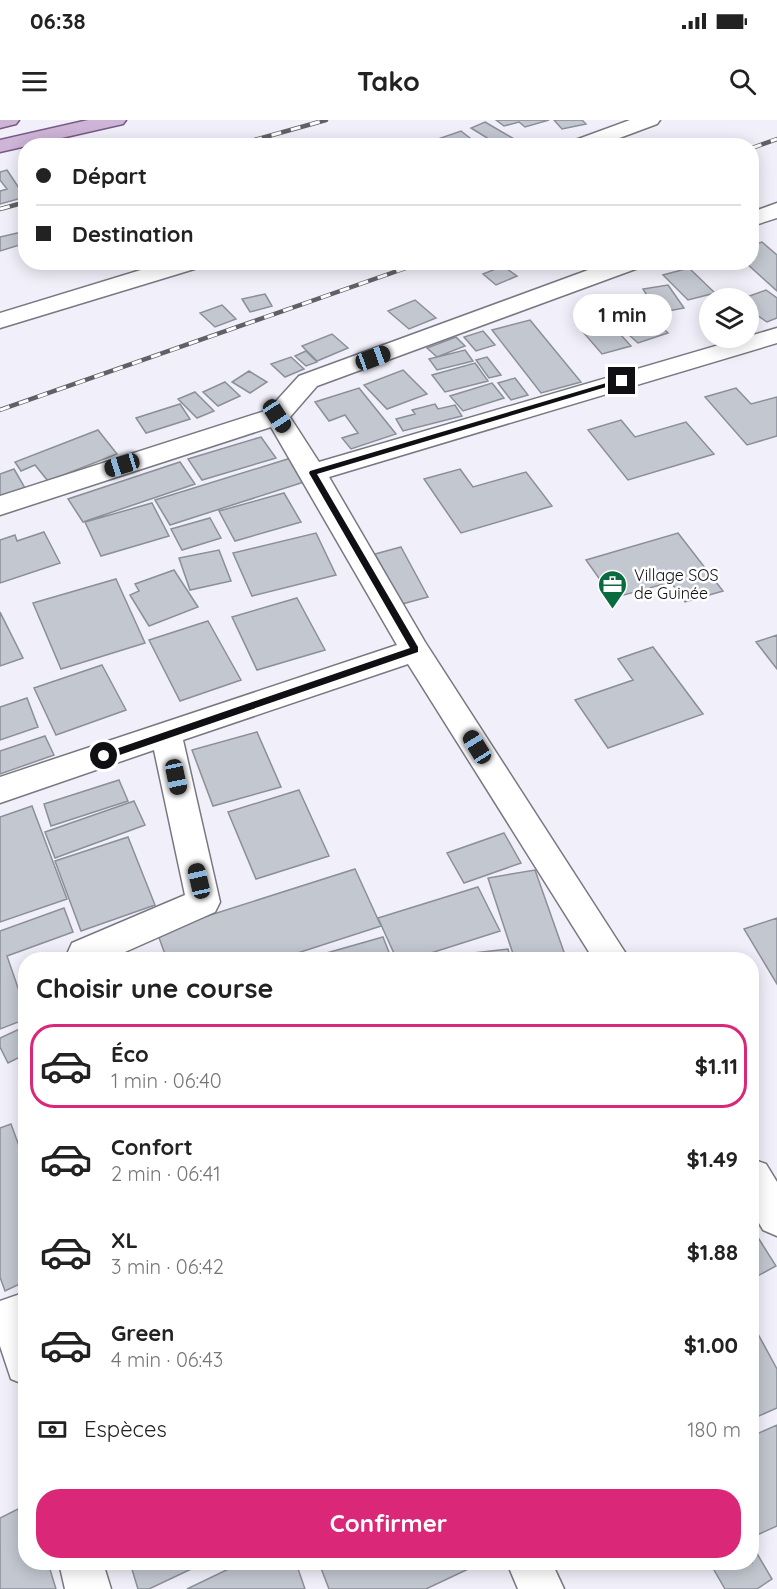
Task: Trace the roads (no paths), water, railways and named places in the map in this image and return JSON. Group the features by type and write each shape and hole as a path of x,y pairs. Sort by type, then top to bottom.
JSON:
{"main road":[{"path":"0,122 9,120"},
{"path":"36,138 116,120"},
{"path":"0,146 18,142"}],"street":[{"path":"600,138 651,120"},
{"path":"759,216 777,210"},
{"path":"0,321 167,270"},
{"path":"0,506 34,493 277,416 308,381 611,270"},
{"path":"313,473 777,335"},
{"path":"277,416 313,473 415,650 608,952"},
{"path":"0,790 167,736 415,650"},
{"path":"89,952 203,902 167,736"},
{"path":"759,1188 777,1217"},
{"path":"83,1570 88,1589"},
{"path":"533,1570 541,1589"}],"railway":[{"path":"262,138 326,120"},
{"path":"759,145 777,139"},
{"path":"0,209 18,204"},
{"path":"0,410 400,270"}],"place":[{"name":"Village SOS de Guinée","path":"613,610"}]}
